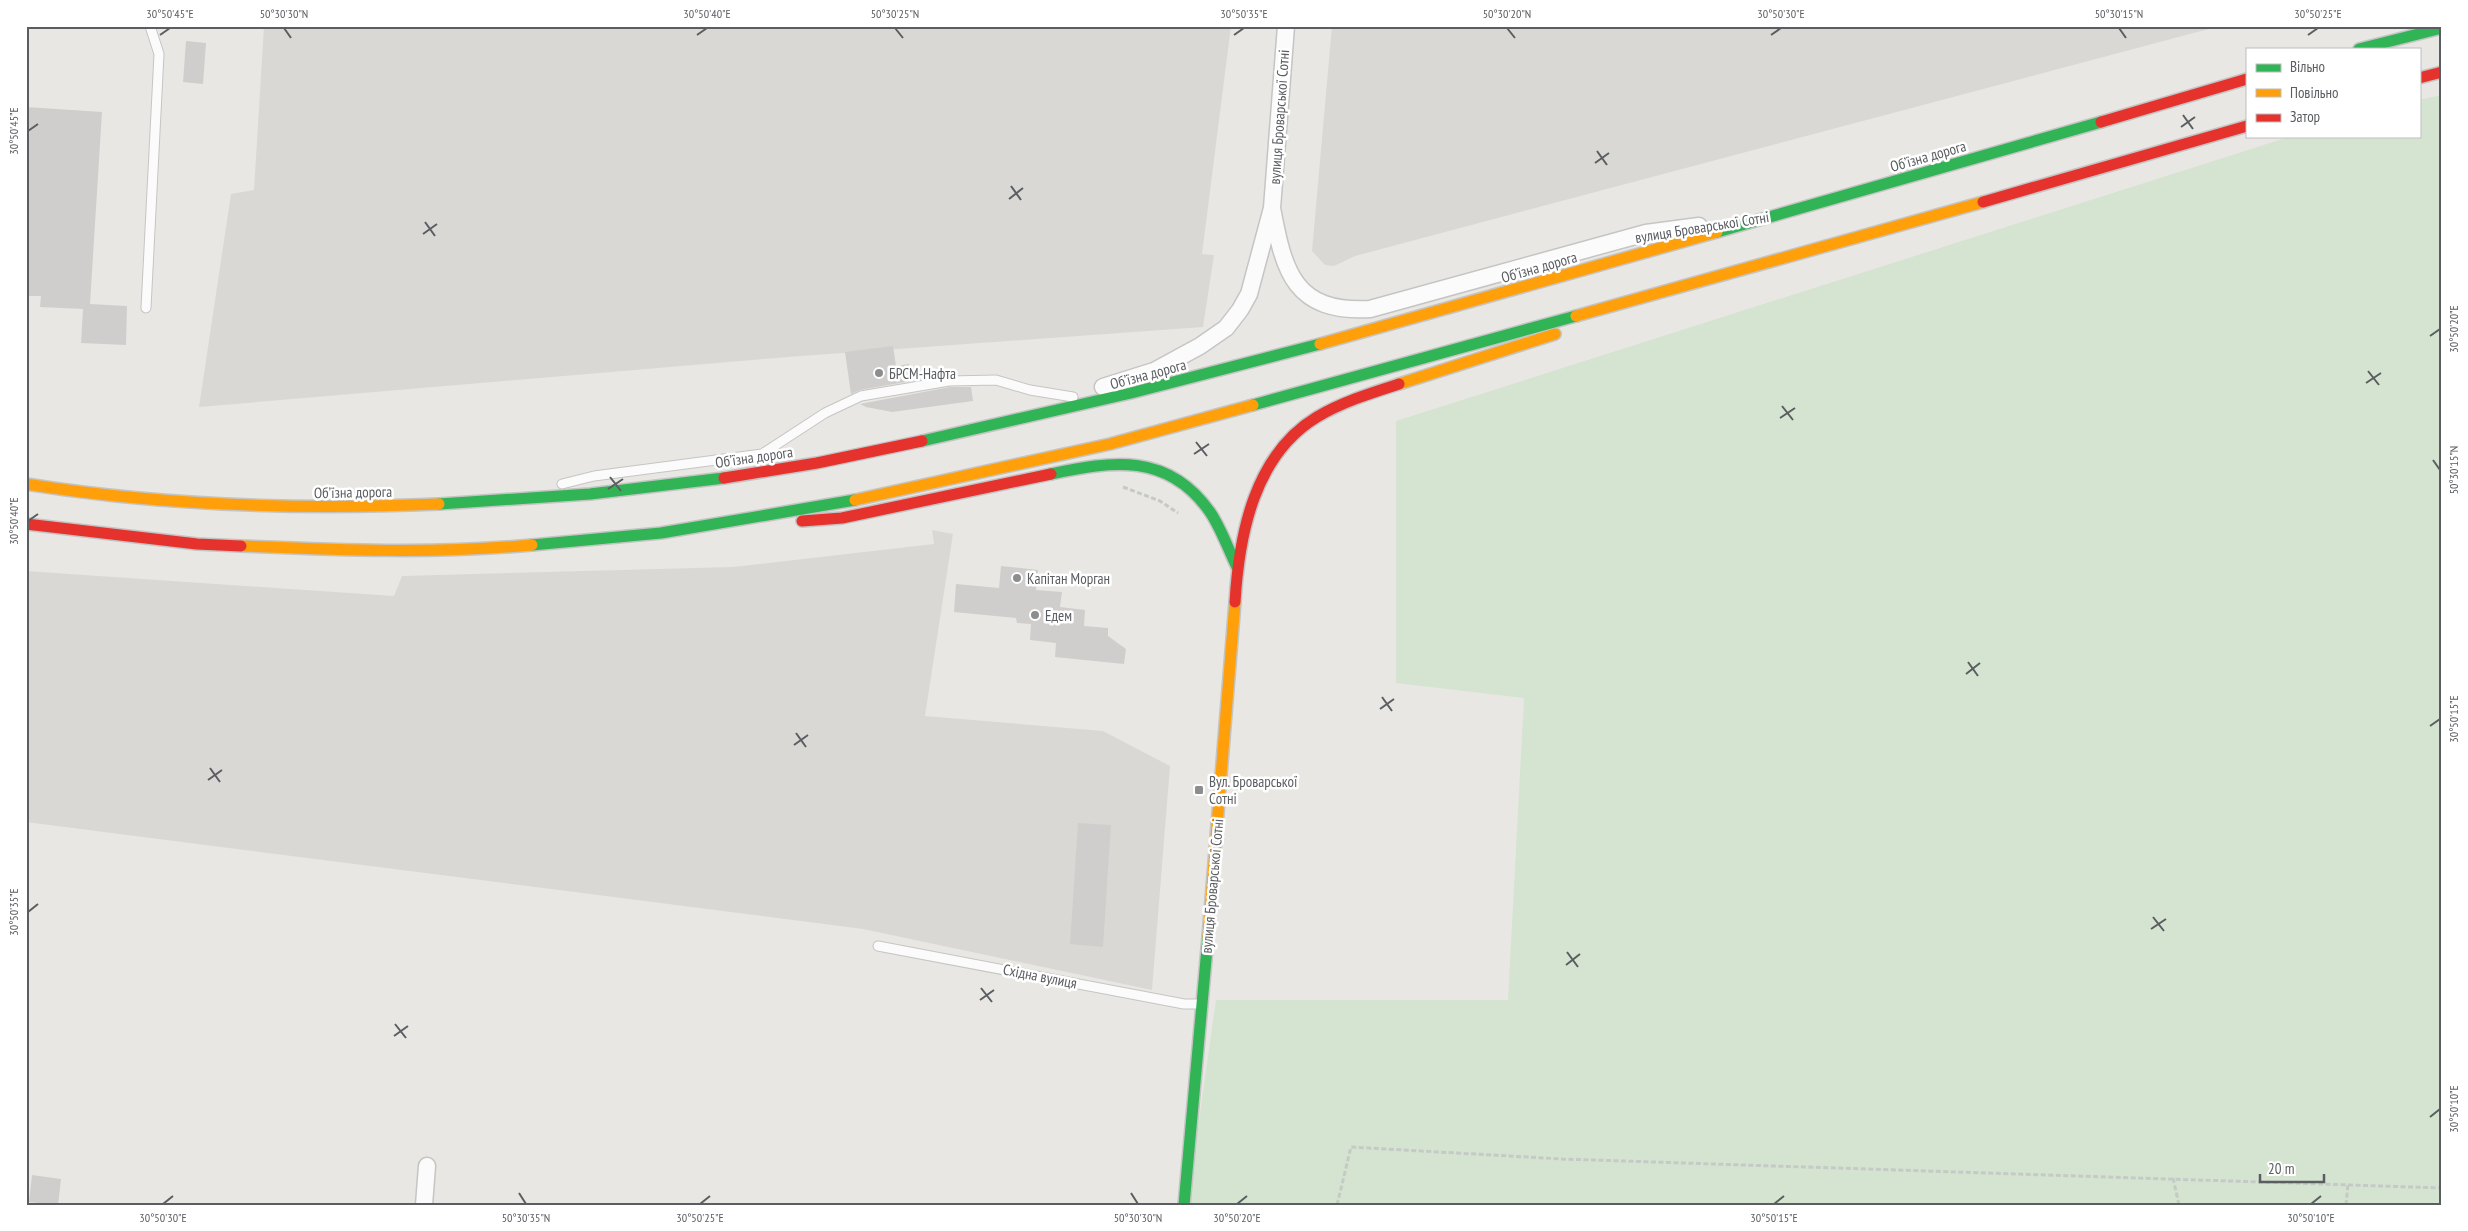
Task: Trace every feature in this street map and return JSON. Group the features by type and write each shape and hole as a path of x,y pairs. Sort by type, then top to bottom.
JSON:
{"main road":[{"path":"2362,48 2396,36 2442,28"},
{"path":"2420,78 2442,72"},
{"name":"Обʼїзна дорога","path":"26,484 69,492 194,504 334,508 485,504 546,499 782,470 1100,403 1279,356 1786,214 2246,79"},
{"path":"660,533 828,506 1110,444 1797,255 2246,126"},
{"name":"вулиця Броварської Сотні","path":"1184,1205 1230,682 1237,567 1248,516 1259,484 1271,462 1293,437 1316,416 1359,397 1797,255"},
{"path":"26,524 197,544 336,550 486,549 842,518 1088,466 1132,463 1163,472 1188,489 1210,512 1237,567"}],"street":[{"name":"вулиця Броварської Сотні","path":"1014,422 1069,397 1154,371 1200,346 1226,328 1240,310 1249,294 1272,208 1286,26"},
{"name":"вулиця Броварської Сотні","path":"1272,208 1280,251 1288,272 1302,291 1322,305 1345,311 1370,309 1646,233 1786,214"},
{"path":"424,1205 427,1166"}],"lane":[{"path":"146,308 159,54 150,26"},
{"path":"485,504 594,476 762,454 825,413 861,396 949,381 996,380 1030,390 1069,397 1158,387"},
{"name":"Східна вулиця","path":"878,946 1184,1004 1202,1004"}],"path":[{"path":"1120,486 1160,501 1183,516"},
{"path":"1337,1205 1351,1147 1572,1160 2442,1188"},
{"path":"2173,1178 2179,1205"},
{"path":"2346,1205 2348,1184"}],"shaded area":[{"path":"264,26 1231,26 1202,254 1214,255 1203,327 788,357 199,407 231,194 254,190"},
{"path":"1332,26 2220,26 1355,256 1334,266 1325,265 1312,251"},
{"path":"932,530 953,534 925,716 1103,731 1170,766 1152,990 863,929 26,822 26,571 394,596 402,576 733,567 934,544"}],"green space":[{"path":"2442,95 2442,1205 1187,1205 1216,1000 1508,1000 1524,698 1396,683 1396,421 2286,138 2420,138 2420,100"}],"building":[{"path":"186,41 206,43 203,84 183,82"},
{"path":"26,107 102,112 90,304 127,306 126,345 81,343 83,309 40,307 41,296 27,296"},
{"path":"893,346 896,366 909,364 911,381 860,390 851,394 845,352"},
{"path":"950,387 971,387 973,401 892,412 860,404"},
{"name":"Едем","path":"1001,566 1038,570 1036,590 1062,592 1060,607 1085,610 1084,626 1108,628 1108,636 1126,649 1124,664 1055,657 1056,643 1030,640 1031,624 1017,623 1016,618 954,612 956,584 999,588"},
{"path":"1078,823 1111,825 1103,947 1070,944"},
{"path":"32,1175 61,1179 58,1205 29,1202"}],"traffic: fast":[{"path":"2363,48 2442,28"},
{"path":"1717,232 2101,122"},
{"path":"1253,405 1576,316"},
{"path":"922,441 1131,393 1320,344"},
{"path":"1051,474 1117,464 1157,470 1176,479 1194,493 1210,512 1237,567"},
{"path":"439,504 590,494 724,478"},
{"path":"532,545 661,533 855,500"},
{"path":"1184,1205 1208,937"}],"traffic: slow":[{"path":"1576,316 1983,202"},
{"path":"1320,344 1717,232"},
{"path":"1399,384 1555,334"},
{"path":"855,500 1110,444 1253,405"},
{"path":"26,484 180,502 283,506 439,504"},
{"path":"241,546 350,550 459,550 532,545"},
{"path":"1208,937 1235,602"}],"traffic: jam":[{"path":"2420,78 2442,72"},
{"path":"2101,122 2246,79"},
{"path":"1983,202 2246,126"},
{"path":"1235,602 1237,576 1246,524 1264,475 1278,453 1296,433 1317,417 1347,402 1399,384"},
{"path":"724,478 817,463 922,441"},
{"path":"802,521 842,518 1051,474"},
{"path":"26,524 197,544 241,546"}],"place":[{"name":"БРСМ-Нафта","path":"879,373"},
{"name":"Капітан Морган","path":"1017,578"},
{"name":"Едем","path":"1035,615"},
{"name":"Вул. Броварської Cотні","path":"1199,790"}]}
